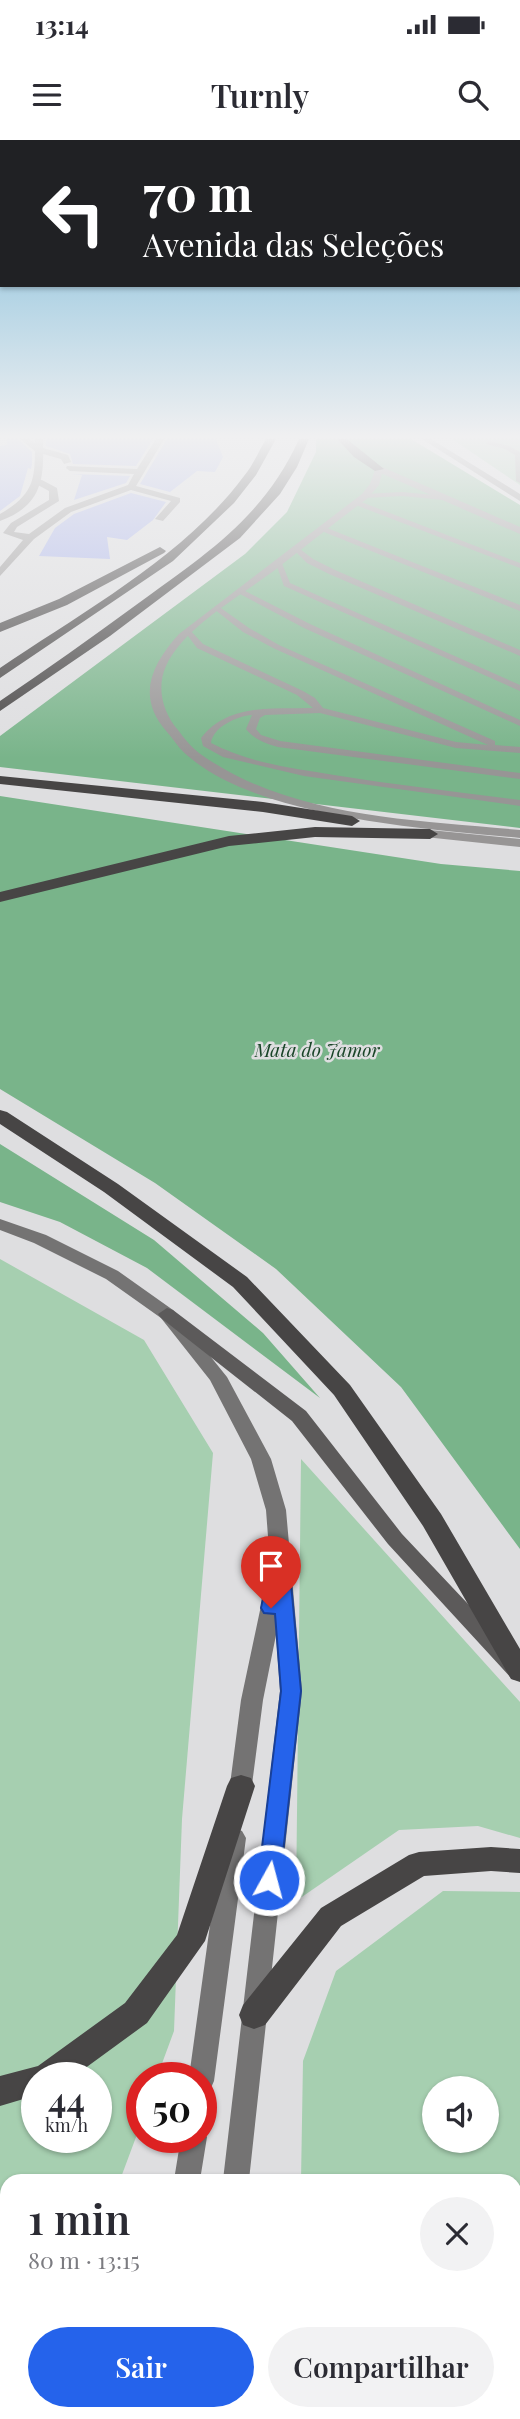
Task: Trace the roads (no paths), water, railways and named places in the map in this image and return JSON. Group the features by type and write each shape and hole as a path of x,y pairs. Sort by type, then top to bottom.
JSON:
{"highway":[{"path":"0,628 63,601 169,545"},
{"path":"0,674 184,545"},
{"path":"0,707 225,545"},
{"path":"0,780 263,807 430,834"},
{"path":"0,897 229,841 315,831 430,834"},
{"path":"0,1116 111,1188 240,1282 342,1390 432,1520 520,1672"},
{"path":"69,2062 136,2013 190,1941 241,1786"},
{"path":"254,2015 331,1917 419,1864 491,1859 520,1861"},
{"path":"0,2091 21,2085"}],"main road":[{"path":"0,1224 40,1239 112,1275 299,1416 395,1539 520,1672"},
{"path":"167,1314 218,1377 261,1459 276,1510 291,1691 237,2174"},
{"path":"204,2062 252,1700 280,1562"},
{"path":"188,2174 191,2153"}],"street":[{"path":"0,573 24,545"},
{"path":"299,545 189,632 161,664 155,683 155,698 158,711 176,740 188,753 252,788 317,807 375,817 520,834"},
{"path":"430,834 520,843"}],"lane":[{"path":"365,545 520,608"},
{"path":"471,545 520,566"},
{"path":"296,548 310,561 332,572 520,653"},
{"path":"278,563 287,584 520,688"},
{"path":"241,591 307,626 520,723"},
{"path":"218,609 239,627 270,643 453,728 506,748"},
{"path":"189,632 200,646 312,700 320,710"},
{"path":"520,750 456,745 320,710 245,713 216,726 209,732 206,744 229,757 288,770 520,803"},
{"path":"265,711 256,717 251,729 258,737 278,744 520,776"}],"park label":[{"name":"Mata do Jamor","path":"317,1050"}]}
